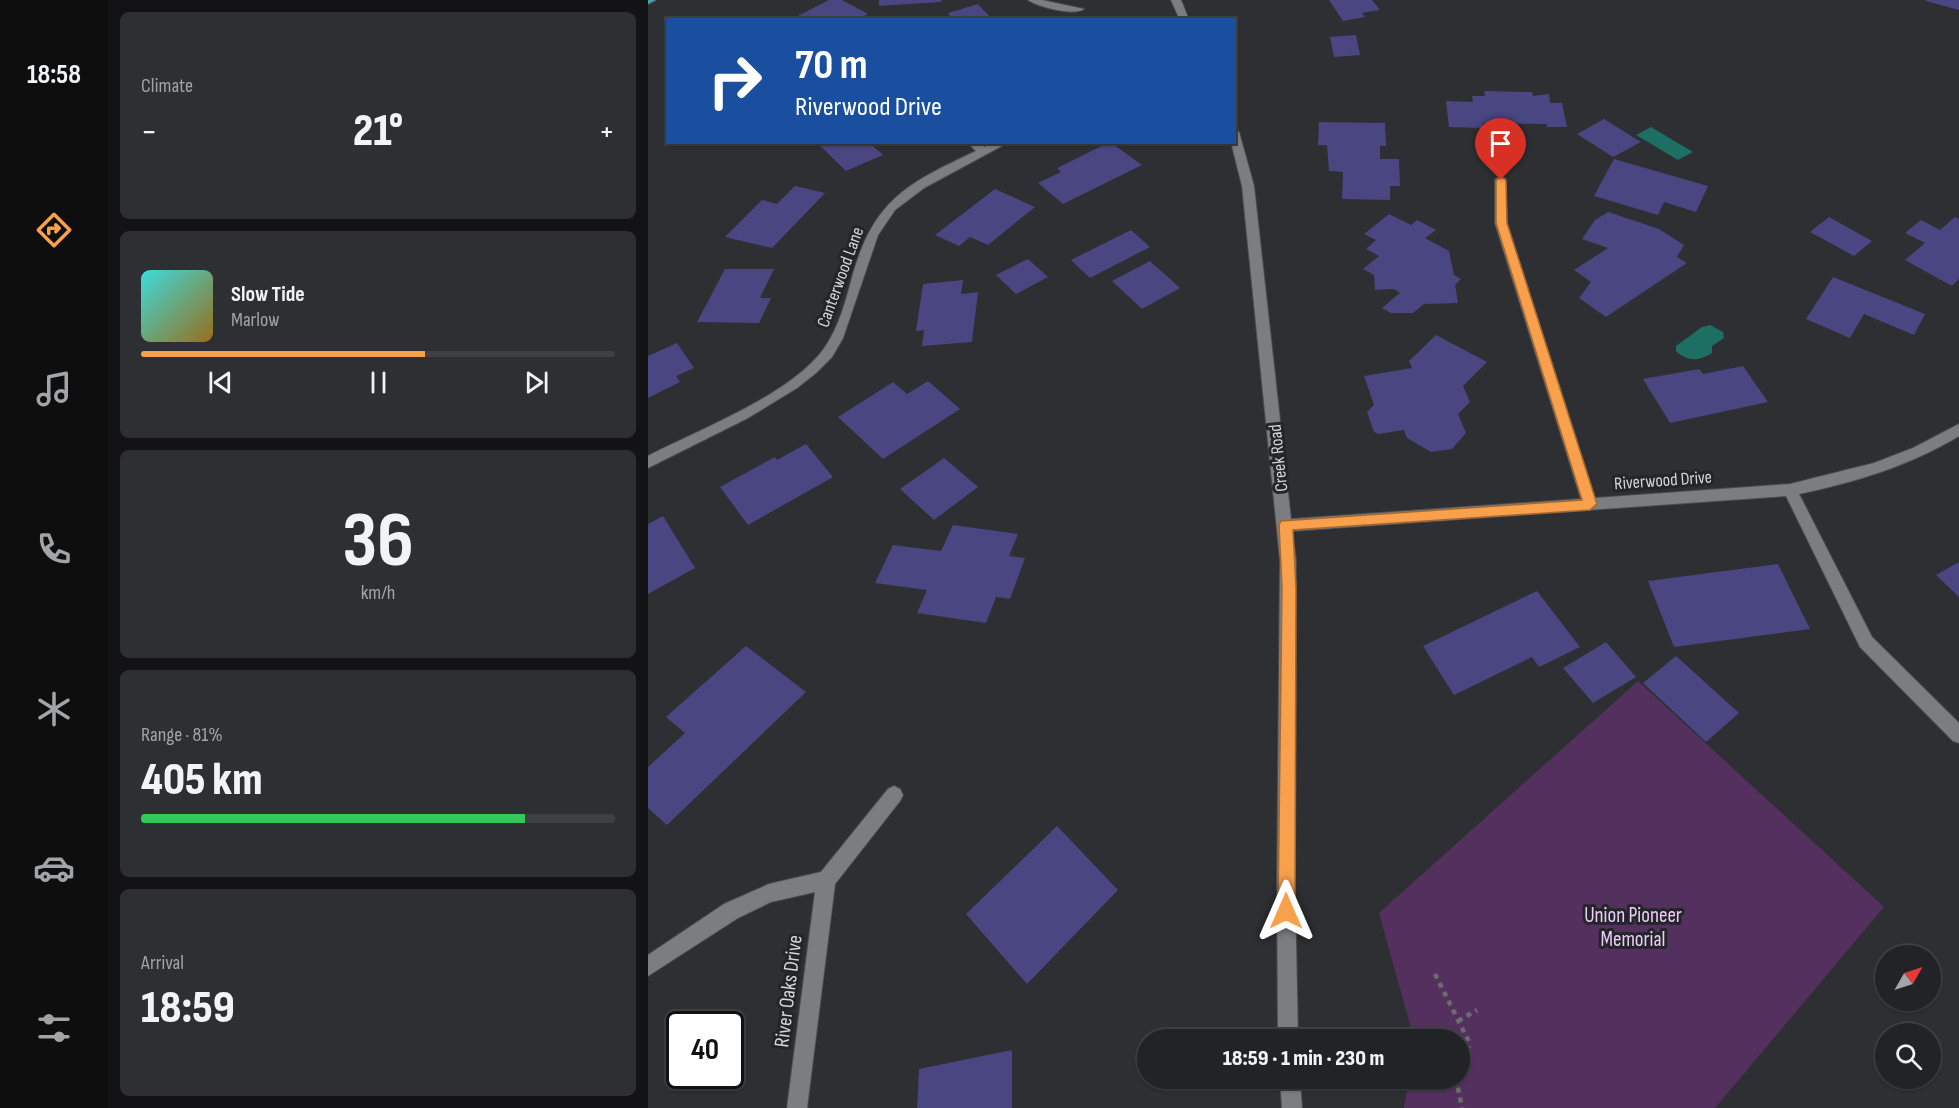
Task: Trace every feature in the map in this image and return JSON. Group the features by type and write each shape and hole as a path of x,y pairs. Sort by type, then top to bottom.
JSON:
{"street":[{"path":"1033,0 1050,6 1076,4 1085,18"},
{"path":"1176,0 1184,18"},
{"name":"Creek Road","path":"1236,140 1248,186 1286,525 1289,587 1286,878 1288,1029"},
{"path":"974,144 984,152"},
{"name":"Canterwood Lane","path":"648,462 769,399 796,382 826,355 842,330 873,234 882,218 896,202 917,187 1000,144"},
{"path":"1501,180 1501,223 1590,504"},
{"name":"Riverwood Drive","path":"1286,525 1790,490 1859,476 1902,460 1936,444 1959,429"},
{"path":"1790,490 1866,642 1959,735"},
{"path":"648,966 731,911 769,893 826,879 894,795"},
{"name":"River Oaks Drive","path":"797,1108 826,879"},
{"path":"1291,1089 1292,1108"}],"path":[{"path":"1435,974 1462,1029"},
{"path":"1458,1021 1477,1010"},
{"path":"1458,1089 1462,1108"}],"green space":[{"name":"Union Pioneer Memorial","path":"1638,681 1884,907 1715,1108 1404,1108 1407,1089 1470,1089 1470,1029 1411,1029 1379,913"}],"shaded area":[{"path":"1651,127 1693,152 1678,160 1636,135"},
{"path":"1710,325 1723,332 1724,338 1712,346 1712,353 1703,358 1689,359 1676,351 1676,346 1702,327"}],"building":[{"path":"829,0 842,0 868,14 861,18 794,18"},
{"path":"879,0 941,0 941,2 879,6"},
{"path":"1329,0 1372,0 1380,10 1362,13 1365,17 1343,21"},
{"path":"1959,0 1959,10 1926,1"},
{"path":"978,4 991,18 952,18 948,13"},
{"path":"1356,35 1360,55 1334,57 1330,37"},
{"path":"1484,91 1532,92 1533,96 1549,94 1550,103 1562,103 1567,127 1547,127 1547,124 1483,123 1483,128 1449,127 1446,101 1473,102 1472,96 1485,96"},
{"path":"1604,119 1641,142 1613,157 1577,134"},
{"path":"1319,122 1385,123 1386,146 1380,146 1380,159 1399,159 1400,186 1390,186 1390,200 1342,199 1343,172 1329,171 1327,145 1318,145"},
{"path":"818,144 877,144 873,146 883,155 846,171"},
{"path":"1106,144 1113,144 1142,165 1063,204 1038,183 1061,172 1057,168"},
{"path":"1614,159 1708,186 1696,212 1664,202 1658,215 1594,196"},
{"path":"795,186 825,193 772,248 725,237 762,200 777,204"},
{"path":"995,189 1035,207 988,245 970,237 959,246 935,235"},
{"path":"1608,212 1659,229 1684,245 1677,257 1687,263 1606,317 1579,298 1591,282 1574,270 1608,248 1582,239 1595,220"},
{"path":"1389,214 1411,225 1417,220 1436,230 1425,238 1449,251 1454,275 1461,279 1455,285 1458,303 1424,304 1413,313 1391,313 1382,308 1400,293 1394,289 1375,290 1374,275 1363,269 1379,256 1366,249 1376,240 1364,234"},
{"path":"1829,217 1872,241 1854,256 1810,232"},
{"path":"1955,217 1959,219 1959,279 1952,286 1905,260 1925,243 1905,233 1921,220 1940,230"},
{"path":"1131,230 1150,247 1090,278 1071,260"},
{"path":"1028,259 1048,277 1016,294 996,275"},
{"path":"1150,261 1180,288 1142,309 1112,281"},
{"path":"725,269 774,269 760,298 771,298 759,323 697,322"},
{"path":"1833,277 1925,314 1914,335 1864,314 1850,338 1806,319"},
{"path":"963,280 961,294 978,292 972,342 922,346 924,330 916,331 923,284"},
{"path":"1436,335 1487,362 1463,386 1470,402 1458,414 1466,433 1452,449 1431,452 1407,438 1404,430 1378,434 1374,432 1367,412 1374,405 1364,376 1412,368 1409,361"},
{"path":"677,343 694,368 676,376 680,382 648,398 648,356"},
{"path":"1743,366 1768,402 1670,423 1643,379 1699,369 1703,374"},
{"path":"928,381 960,409 883,459 838,417 893,382 907,394"},
{"path":"806,444 833,477 748,525 720,487 775,457 777,460"},
{"path":"944,458 978,487 934,520 900,489"},
{"path":"663,516 695,568 648,594 648,524"},
{"path":"953,525 1018,534 1009,556 1025,558 1010,599 996,597 986,623 917,613 927,590 875,583 893,545 941,551"},
{"path":"1959,562 1959,597 1936,575"},
{"path":"1778,564 1810,629 1674,647 1648,581"},
{"path":"1537,591 1580,647 1539,667 1532,657 1454,695 1423,646"},
{"path":"1606,642 1636,677 1593,703 1563,668"},
{"path":"746,646 806,692 667,825 648,808 648,767 685,733 666,717"},
{"path":"1676,656 1739,713 1706,742 1643,683"},
{"path":"1057,826 1118,890 1027,984 966,914"},
{"path":"1012,1050 1012,1108 917,1108 919,1069"}],"route":[{"path":"1286,911 1289,587 1286,525 1590,504 1501,223 1501,180"}]}
